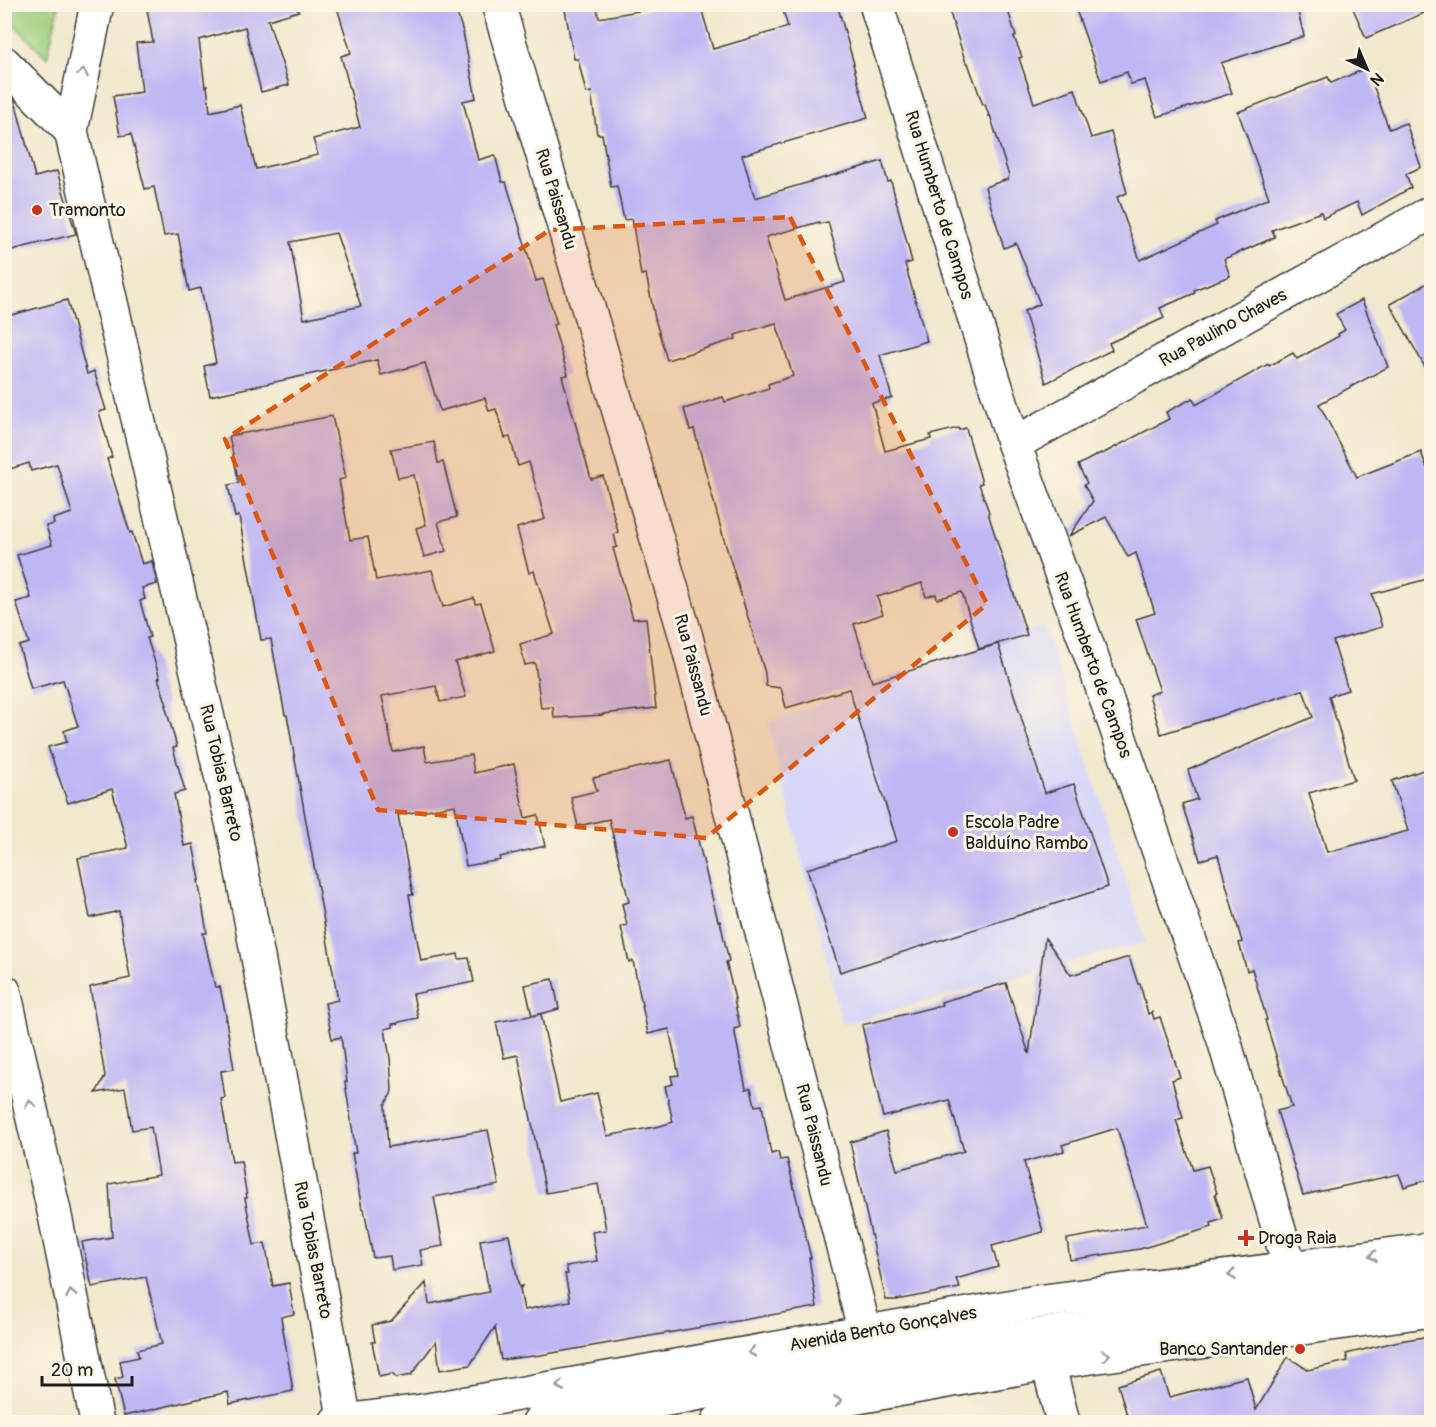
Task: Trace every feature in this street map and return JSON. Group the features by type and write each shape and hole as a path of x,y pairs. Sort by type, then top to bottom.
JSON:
{"street":[{"name":"Rua Tobias Barreto","path":"97,4 72,131 235,835 341,1422"},
{"name":"Rua Paissandu","path":"498,4 686,637 865,1332"},
{"name":"Rua Humberto de Campos","path":"876,4 1014,444 1097,672 1224,1040 1307,1327"},
{"path":"4,63 72,131"},
{"name":"Rua Paulino Chaves","path":"1014,444 1431,212"},
{"path":"4,991 54,1211 97,1422"},
{"name":"Avenida Bento Gonçalves","path":"341,1422 434,1409 1037,1302 1294,1282 1431,1249"},
{"path":"539,1422 948,1349 1294,1282 1431,1278"},
{"path":"948,1349 1037,1302"},
{"path":"718,1422 1048,1363 1431,1310"},
{"path":"948,1349 1048,1363"},
{"path":"1048,1363 1063,1422"}],"highlighted area":[{"path":"790,217 987,604 706,838 378,810 225,439 550,230"}],"shaded area":[{"name":"Escola Padre Balduíno Rambo","path":"1044,625 1146,942 842,1024 768,722"}],"green space":[{"path":"4,5 59,5 47,58 5,15"}],"building":[{"path":"146,4 298,4 299,11 268,20 289,85 261,92 245,27 199,40 210,112 240,105 256,169 318,155 313,139 360,127 341,56 351,53 336,4 454,4 463,32 476,98 463,101 478,160 495,155 502,182 506,182 536,281 543,279 557,324 553,325 568,375 562,376 591,479 603,476 618,532 614,534 617,547 613,548 633,619 646,618 656,708 554,718 553,707 541,708 535,663 525,665 520,644 554,634 534,571 529,573 517,528 545,519 529,462 518,466 510,437 505,438 496,409 489,411 485,398 440,411 425,363 381,375 377,360 210,396 204,366 216,363 201,288 189,291 178,234 164,236 154,187 145,189 131,134 120,136 113,96 142,92 136,43 153,42","holes":["336,233 361,306 304,319 290,242"]},
{"path":"564,4 596,4 599,18 655,8 655,4 700,4 713,49 788,27 781,4 837,4 868,118 742,155 755,198 882,161 888,182 891,181 912,262 905,264 927,341 880,355 892,398 872,403 885,451 931,439 930,435 966,428 982,483 979,484 1027,635 979,649 962,592 937,599 936,594 926,597 922,583 877,597 883,614 854,624 872,682 998,644 1045,793 1074,784 1108,887 840,972 807,869 897,841 849,689 786,708 781,688 766,686 765,673 723,536 694,429 690,430 684,409 723,397 725,402 769,388 768,384 793,376 776,323 735,335 736,339 667,360 655,319 646,274 641,275 632,219 624,220 617,186 611,187 602,134 597,134 591,92 586,93 578,59 574,59","holes":["819,222 819,224 828,222 845,282 785,300 766,237"]},
{"path":"947,4 1006,4 1016,36 1014,37 1022,57 1019,58 1034,103 1075,89 1091,138 1111,132 1127,193 1117,197 1140,260 1217,225 1215,221 1269,198 1238,112 1328,77 1331,83 1367,68 1389,129 1406,123 1421,167 1406,174 1411,188 1362,215 1357,202 1323,218 1321,212 1272,230 1275,237 1224,259 1230,276 1194,290 1195,293 1160,308 1164,318 1109,343 1112,350 1046,383 1024,311 1040,304 1016,243 1004,248 985,187 1008,179 1009,176 990,115 985,104 983,105 968,63 966,63"},
{"path":"1074,4 1296,4 1304,36 1221,63 1232,93 1157,117 1145,80 1131,84 1127,72 1101,81"},
{"path":"1351,4 1431,4 1431,10 1366,38"},
{"name":"Tramonto","path":"4,93 15,101 35,177 57,171 76,234 4,252"},
{"path":"1431,281 1431,378 1390,304"},
{"path":"67,300 87,374 94,371 106,410 99,412 112,457 107,459 130,533 132,532 142,564 152,561 157,584 142,588 145,599 140,601 150,637 147,638 160,678 158,678 177,747 173,748 185,791 174,794 184,846 193,844 207,933 203,933 215,987 220,987 227,1021 234,1069 221,1071 225,1098 221,1099 232,1162 241,1161 254,1245 265,1243 273,1286 289,1283 294,1314 281,1317 293,1391 230,1404 228,1392 124,1416 115,1379 123,1377 120,1361 139,1357 137,1350 162,1344 146,1277 92,1287 82,1242 112,1237 109,1184 159,1175 151,1127 132,1130 125,1088 96,1093 105,1076 90,987 130,978 119,911 90,918 78,858 128,848 112,789 68,803 48,747 67,742 64,731 78,726 63,680 31,689 19,646 29,643 16,602 31,598 17,555 52,545 46,526 54,524 53,519 72,513 57,464 31,471 29,463 4,471 4,317"},
{"path":"1362,300 1388,367 1319,404 1357,477 1421,452 1431,479 1431,578 1372,594 1382,627 1333,641 1348,690 1329,696 1354,780 1309,793 1327,852 1408,831 1392,781 1423,770 1427,782 1431,781 1431,1179 1404,1187 1399,1174 1303,1195 1277,1111 1292,1107 1252,969 1247,971 1239,943 1242,942 1218,855 1200,860 1182,804 1197,799 1188,770 1313,717 1303,690 1161,734 1149,695 1160,691 1136,619 1155,613 1136,553 1128,557 1106,517 1069,536 1093,501 1084,485 1087,483 1078,465 1169,419 1166,412 1193,398 1196,405 1268,364 1269,366 1293,353 1297,359 1339,336 1338,334 1345,330 1336,314"},
{"path":"332,416 346,478 339,480 350,540 368,537 376,580 432,570 443,607 474,598 475,604 481,603 495,651 455,662 466,697 440,702 436,686 382,696 393,752 424,746 427,762 471,755 474,773 514,764 525,818 538,815 545,846 500,857 501,860 466,866 455,805 398,815 413,895 409,895 421,961 458,954 459,959 469,958 474,982 413,994 418,1018 392,1024 393,1027 385,1029 392,1090 385,1105 388,1147 488,1130 499,1185 434,1197 443,1246 420,1250 423,1265 392,1270 390,1256 373,1258 364,1209 362,1209 352,1153 356,1153 345,1082 347,1082 341,1037 332,1039 325,1003 338,1000 287,715 285,715 271,639 261,640 239,516 235,517 228,485 239,483 229,436"},
{"path":"434,442 438,463 443,462 457,517 438,522 446,551 424,557 416,528 426,525 414,475 398,478 391,449"},
{"path":"671,760 685,818 692,816 718,921 720,921 740,1027 734,1029 746,1089 751,1088 755,1106 762,1105 771,1154 778,1152 780,1160 787,1159 811,1258 809,1258 817,1307 501,1360 495,1327 470,1365 440,1370 436,1341 411,1375 396,1378 392,1374 379,1377 372,1342 375,1342 372,1325 391,1321 426,1283 429,1304 489,1292 480,1240 509,1235 519,1287 522,1286 520,1289 524,1310 570,1301 565,1274 568,1274 566,1266 597,1261 592,1232 606,1230 598,1184 546,1193 518,1055 504,1058 496,1022 541,1014 560,1102 597,1093 607,1136 673,1122 665,1086 673,1084 671,1076 679,1075 669,1029 648,1034 633,961 629,962 621,927 627,925 622,904 629,902 609,819 578,826 571,797 597,791 593,778"},
{"path":"1045,938 1071,975 1129,957 1138,984 1140,984 1148,1014 1152,1012 1154,1019 1160,1017 1180,1077 1172,1080 1183,1118 1176,1120 1193,1170 1208,1166 1223,1219 1211,1223 1212,1227 1140,1249 1070,1260 1067,1239 1147,1225 1117,1128 1062,1145 1064,1151 1024,1162 1043,1232 992,1246 998,1267 956,1279 960,1288 886,1300 850,1142 886,1131 897,1170 964,1151 949,1100 883,1117 862,1025 942,1005 941,1002 1006,983 1029,1054"},
{"path":"553,979 559,1009 532,1016 525,985"},
{"path":"1431,1336 1431,1422 1129,1422 1118,1385 1161,1372 1169,1397 1247,1377 1256,1410 1288,1357 1308,1370 1348,1361 1346,1354"}],"place":[{"name":"Tramonto","path":"37,210"},
{"name":"Escola Padre Balduíno Rambo","path":"953,832"},
{"name":"Droga Raia","path":"1246,1238"},
{"name":"Banco Santander","path":"1300,1349"}]}
